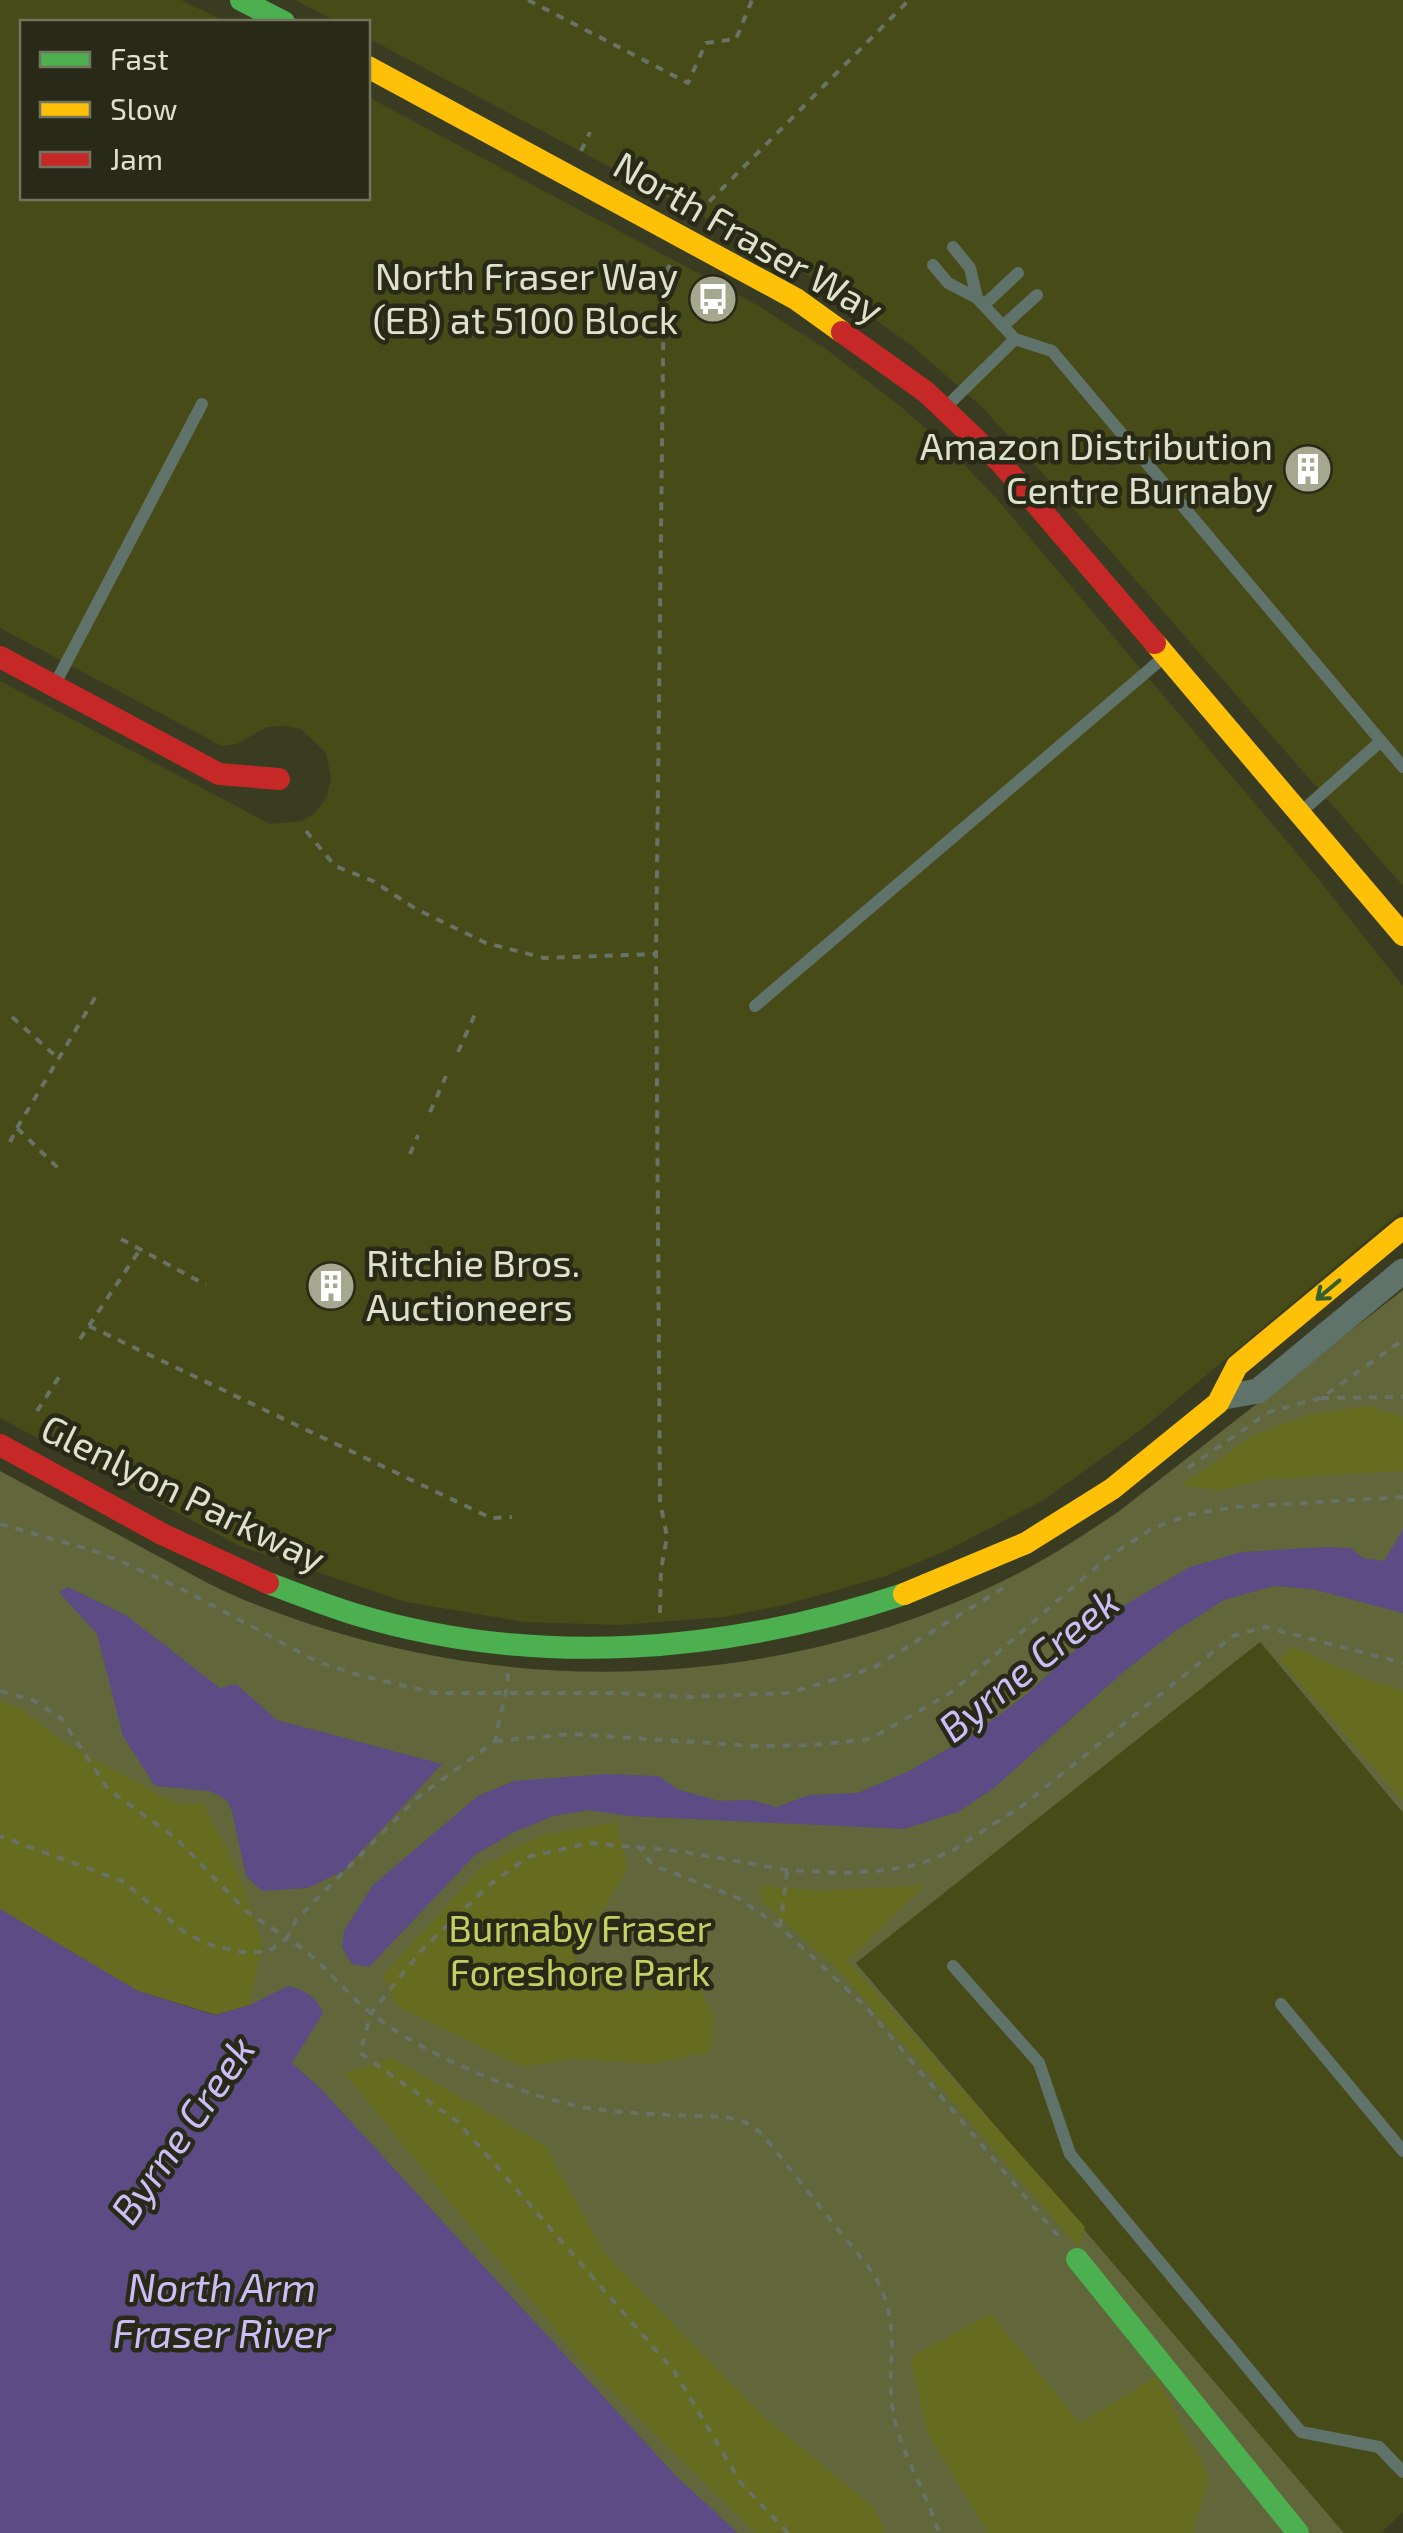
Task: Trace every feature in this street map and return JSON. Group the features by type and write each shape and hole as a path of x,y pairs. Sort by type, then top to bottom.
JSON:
{"street":[{"path":"240,0 280,20"},
{"name":"North Fraser Way","path":"370,67 796,299 877,354 944,409 1002,464 1403,935"},
{"path":"0,657 219,774 279,778"},
{"name":"Glenlyon Parkway","path":"0,1445 260,1581 342,1611 410,1630 462,1640 561,1649 638,1649 732,1640 828,1620 887,1602 996,1558 1046,1533 1140,1469 1224,1397 1236,1366 1403,1228"},
{"name":"Glenlyon Parkway","path":"1224,1397 1258,1391 1403,1270"},
{"path":"1077,2259 1298,2533"}],"lane":[{"path":"953,247 970,268 981,301"},
{"path":"933,265 948,284 981,301 1015,339 1052,350 1403,767"},
{"path":"981,301 1018,273"},
{"path":"1004,325 1037,295"},
{"path":"944,409 1015,339"},
{"path":"54,686 202,404"},
{"path":"755,1006 1164,656"},
{"path":"1299,814 1381,742"},
{"path":"953,1966 1039,2063 1070,2154 1301,2432 1378,2446 1403,2472"},
{"path":"1280,2004 1403,2151"}],"path":[{"path":"528,0 688,83 706,44 736,39 752,0"},
{"path":"698,214 909,0"},
{"path":"581,151 590,132"},
{"path":"660,1613 666,1537 660,1502 656,954 664,275 672,260"},
{"path":"306,831 336,866 374,881 416,909 486,943 544,958 656,954"},
{"path":"10,1142 96,996"},
{"path":"458,1052 476,1012"},
{"path":"12,1017 58,1059"},
{"path":"430,1112 446,1076"},
{"path":"17,1128 59,1169"},
{"path":"410,1154 418,1135"},
{"path":"121,1239 206,1284"},
{"path":"80,1339 139,1251"},
{"path":"89,1326 491,1518 512,1517"},
{"path":"37,1411 63,1371"},
{"path":"1322,1398 1403,1397"},
{"path":"0,1836 122,1881 187,1934 211,1945 242,1952 268,1952 286,1938 296,1920 417,1798 495,1742 572,1734 754,1746 870,1739 952,1692 1108,1557 1154,1528 1191,1514 1236,1507 1403,1497"},
{"path":"0,1524 124,1563 180,1588 286,1647 359,1676 435,1692 507,1692 495,1742"},
{"path":"788,2533 741,2482 674,2371 458,2122 360,2054 372,2013 421,1951 488,1886 528,1857 590,1843 638,1845 787,1870 888,1870 920,1864 950,1852 1022,1806 1233,1636 1264,1627 1403,1663"},
{"path":"0,1691 33,1700 61,1718 108,1789 177,1839 247,1912 306,1950 372,2013 409,2039 502,2084 594,2109 726,2117 745,2122 762,2134 873,2273 886,2295 892,2314 896,2424 939,2533"},
{"path":"638,1845 653,1865 738,1898 780,1926 866,2008 1077,2259"},
{"path":"780,1926 787,1870"}],"shaded area":[{"path":"0,0 181,0 222,20 20,20 20,200 370,200 370,98 752,302 826,349 900,406 997,499 1312,871 1403,986 1403,1210 1142,1429 1044,1500 950,1549 886,1576 784,1605 724,1617 620,1625 525,1622 406,1602 240,1546 0,1418 0,681 270,824 302,821 316,812 327,796 331,779 326,753 301,729 286,726 267,727 237,744 222,746 0,628"},
{"path":"295,0 1403,0 1403,886 1037,467 980,405 911,345 773,254 370,39 370,20 334,20"},
{"path":"1368,1406 1403,1417 1403,1471 1270,1479 1220,1490 1181,1486 1254,1435 1312,1414"},
{"path":"1260,1642 1403,1813 1403,2512 1381,2533 1344,2533 856,1963"},
{"path":"1291,1646 1368,1680 1403,1690 1403,1801 1280,1660"},
{"path":"0,1702 22,1709 63,1742 175,1803 204,1804 239,1875 262,1943 250,2005 216,2015 138,1991 0,1909"},
{"path":"617,1822 627,1870 574,1957 612,1992 699,1987 714,2016 711,2052 651,2064 575,2059 521,2066 398,2007 383,1976 483,1866 542,1835"},
{"path":"925,1885 848,1961 1085,2227 1078,2247 843,1975 762,1901 761,1886 819,1891"},
{"path":"392,2058 545,2145 605,2254 765,2418 874,2507 885,2533 756,2533 583,2363 344,2073"},
{"path":"991,2314 1080,2423 1157,2376 1209,2477 1193,2533 988,2533 928,2434 910,2357"}],"green space":[{"name":"Burnaby Fraser Foreshore Park","path":"1403,1290 1403,1813 1260,1642 856,1963 1344,2533 647,2533 529,2399 250,2005 0,1976 0,1471 225,1591 329,1630 426,1654 524,1668 623,1672 722,1664 819,1647 915,1618 1036,1564 1118,1512"}],"water":[{"path":"1403,1530 1403,1613 1312,1589 1274,1586 1224,1600 1174,1632 1121,1674 994,1788 958,1812 904,1829 629,1816 588,1810 554,1816 512,1833 475,1855 369,1967 352,1964 342,1948 344,1931 373,1885 478,1796 514,1781 606,1774 658,1776 679,1790 720,1801 751,1800 777,1807 809,1795 858,1793 909,1771 972,1735 1022,1698 1125,1605 1190,1567 1242,1552 1325,1547 1350,1548 1363,1558 1384,1561"},
{"path":"68,1587 127,1616 220,1688 236,1684 277,1720 442,1764 343,1871 308,1888 262,1891 246,1876 227,1800 210,1791 155,1786 123,1736 97,1634 59,1592"},
{"name":"North Arm Fraser River","path":"0,1909 138,1991 215,2015 250,2005 288,1986 313,1998 323,2013 292,2063 321,2089 677,2477 738,2533 0,2533"}],"traffic: fast":[{"path":"241,0 280,20"},
{"path":"268,1583 354,1614 422,1631 491,1642 561,1647 700,1641 769,1630 904,1594"},
{"path":"1077,2259 1298,2533"}],"traffic: slow":[{"path":"370,68 796,299 842,332"},
{"path":"1155,643 1403,935"},
{"path":"904,1594 1026,1543 1112,1489 1218,1403 1237,1366 1403,1228"}],"traffic: jam":[{"path":"842,332 926,392 1002,464 1155,643"},
{"path":"0,657 219,774 279,779"},
{"path":"0,1445 162,1534 268,1583"}],"place":[{"name":"North Fraser Way (EB) at 5100 Block","path":"713,299"},
{"name":"Amazon Distribution Centre Burnaby","path":"1308,469"},
{"name":"Ritchie Bros. Auctioneers","path":"331,1286"}],"water label":[{"name":"Byrne Creek","path":"1029,1665"},
{"name":"Byrne Creek","path":"183,2130"}]}
